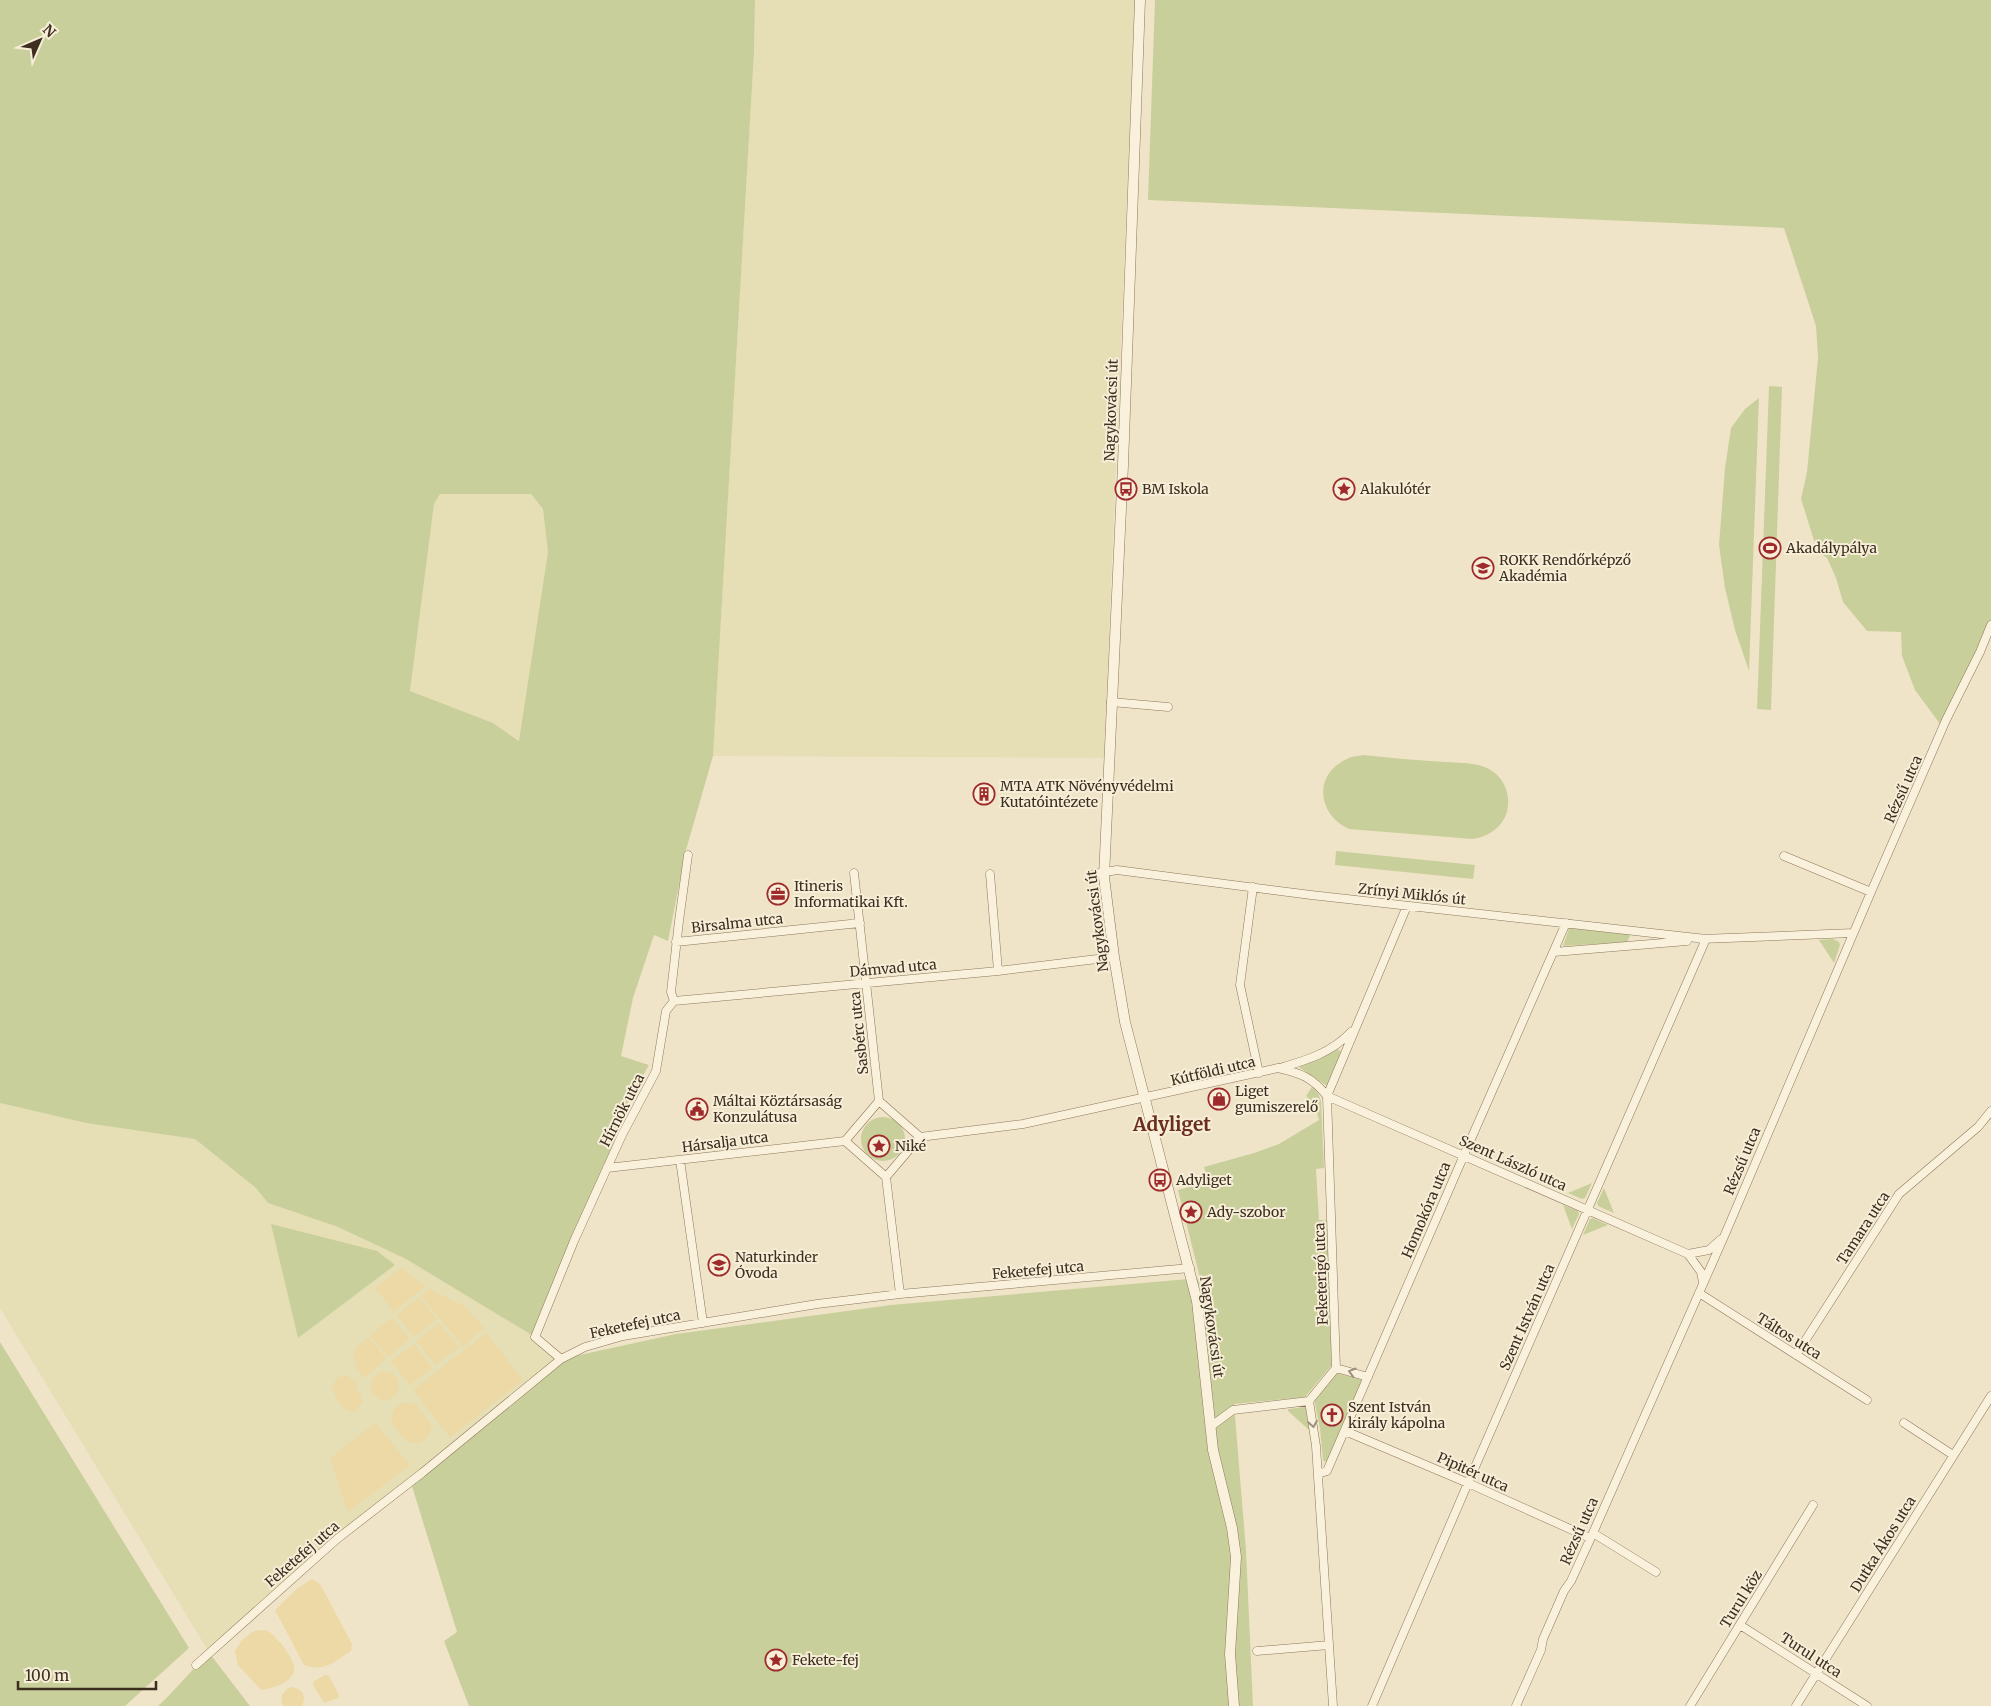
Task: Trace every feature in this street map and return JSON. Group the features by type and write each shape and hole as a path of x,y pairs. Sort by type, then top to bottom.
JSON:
{"street":[{"name":"Nagykovácsi út","path":"1140,0 1111,702 1099,873 1126,1022 1149,1098 1198,1308 1210,1427 1216,1465 1232,1528 1236,1557 1230,1654 1234,1706"},
{"name":"Rézsű utca","path":"1516,1706 1564,1591 1592,1536 1726,1232 1946,720 1980,652 1991,625"},
{"path":"1111,702 1168,707"},
{"name":"Hírnök utca","path":"561,1359 535,1337 574,1241 622,1135 656,1071 666,1011 674,1001 671,992 688,855"},
{"path":"1784,856 1871,892"},
{"name":"Zrínyi Miklós út","path":"1099,873 1117,870 1407,906 1706,939"},
{"name":"Sasbérc utca","path":"854,873 879,1101"},
{"path":"990,874 998,971"},
{"path":"1253,887 1240,985 1259,1073"},
{"name":"Feketerigó utca","path":"1336,1368 1327,1096 1407,906"},
{"name":"Birsalma utca","path":"676,942 860,923"},
{"name":"Homokóra utca","path":"1318,1474 1327,1471 1566,924"},
{"name":"Zrínyi Miklós út","path":"1554,952 1706,939 1853,933"},
{"name":"Szent István utca","path":"1372,1706 1706,939"},
{"name":"Dámvad utca","path":"674,1001 998,971 1114,957"},
{"name":"Kútföldi utca","path":"1149,1098 1259,1073 1324,1053 1340,1043 1355,1028"},
{"name":"Kútföldi utca","path":"1278,1068 1298,1072 1309,1078 1327,1096"},
{"name":"Szent László utca","path":"1327,1096 1688,1254"},
{"path":"886,1177 920,1137 1023,1124 1149,1098"},
{"path":"900,1294 886,1177 845,1141 879,1101 920,1137"},
{"name":"Tamara utca","path":"1796,1356 1899,1194 1978,1127 1991,1111"},
{"name":"Hársalja utca","path":"607,1168 845,1141"},
{"path":"680,1160 703,1323"},
{"path":"1703,1283 1701,1272 1688,1254 1709,1250 1716,1245 1726,1232"},
{"name":"Feketefej utca","path":"196,1665 337,1539 422,1473 561,1359 585,1347 610,1339 817,1304 900,1294 1190,1268"},
{"name":"Táltos utca","path":"1699,1293 1867,1400"},
{"path":"1210,1427 1233,1410 1309,1401 1336,1368 1368,1377"},
{"name":"Dutka Ákos utca","path":"1796,1706 1991,1396"},
{"path":"1309,1401 1318,1474 1334,1706"},
{"path":"1904,1424 1953,1455"},
{"name":"Pipitér utca","path":"1345,1431 1592,1536"},
{"name":"Turul köz","path":"1690,1706 1814,1505"},
{"path":"1592,1536 1656,1572"},
{"name":"Turul utca","path":"1740,1625 1867,1706"},
{"path":"1257,1651 1329,1645"}],"shaded area":[{"path":"755,0 1135,0 1104,758 713,756 754,52"},
{"path":"440,494 531,494 543,509 548,552 520,741 493,723 410,691 434,504"},
{"path":"0,1103 86,1123 195,1139 256,1188 268,1203 338,1227 406,1259 535,1337 561,1359 340,1539 210,1654 0,1308"}],"green space":[{"path":"0,0 755,0 754,52 713,756 686,850 668,941 654,935 633,998 621,1056 649,1065 622,1113 607,1168 535,1337 406,1259 338,1227 268,1203 256,1188 195,1139 86,1123 0,1103","holes":["440,494 531,494 543,509 548,552 519,741 493,723 410,691 434,504"]},
{"path":"1155,0 1991,0 1991,625 1943,728 1915,690 1902,656 1901,632 1867,631 1843,602 1836,578 1827,558 1817,550 1801,499 1807,472 1818,358 1816,326 1784,228 1148,200"},
{"name":"Akadálypálya","path":"1769,386 1782,387 1771,710 1757,709"},
{"path":"1759,398 1749,671 1735,630 1725,588 1719,545 1725,468 1731,428 1745,409"},
{"path":"1363,755 1467,763 1489,769 1503,782 1507,793 1508,806 1505,818 1494,831 1472,839 1349,829 1330,814 1323,794 1324,784 1328,774 1336,766 1349,758"},
{"path":"1336,851 1475,865 1473,879 1335,865"},
{"path":"1570,926 1631,934 1627,942 1563,946"},
{"path":"1833,939 1839,942 1840,945 1834,963 1819,940"},
{"path":"1338,1049 1341,1052 1327,1086 1299,1067 1302,1064"},
{"path":"1312,1087 1318,1093 1321,1101 1324,1168 1316,1169 1319,1220 1327,1220 1332,1365 1305,1397 1234,1404 1246,1550 1253,1706 469,1706 444,1641 457,1632 411,1483 561,1359 676,1334 891,1305 1200,1278 1178,1190 1208,1182 1204,1167 1279,1144 1319,1120 1315,1106 1306,1096"},
{"path":"883,1117 895,1121 901,1127 905,1139 901,1151 895,1157 883,1161 871,1157 865,1151 861,1139 865,1127 871,1121"},
{"path":"1592,1183 1585,1198 1582,1199 1568,1193"},
{"path":"1604,1188 1614,1213 1598,1206 1597,1203"},
{"path":"1563,1205 1578,1211 1579,1214 1572,1229"},
{"path":"1593,1218 1608,1225 1583,1235 1590,1219"},
{"path":"271,1224 377,1251 395,1265 298,1338"},
{"path":"0,1342 189,1648 125,1706 0,1706"},
{"path":"1336,1373 1362,1380 1328,1460 1325,1462 1323,1460 1320,1429 1314,1399"},
{"path":"1305,1407 1311,1430 1288,1411 1288,1409"},
{"path":"210,1654 250,1706 158,1706 197,1666"}],"sand":[{"path":"401,1268 425,1286 394,1312 375,1288"},
{"path":"429,1289 464,1306 484,1328 463,1346 421,1296"},
{"path":"419,1297 437,1319 414,1337 397,1315"},
{"path":"392,1318 410,1339 388,1357 370,1335"},
{"path":"439,1323 459,1347 436,1365 416,1341"},
{"path":"486,1333 523,1380 450,1437 413,1390"},
{"path":"369,1337 386,1359 364,1378 357,1369 353,1355 357,1347"},
{"path":"414,1344 432,1368 410,1385 391,1361"},
{"path":"385,1372 395,1376 399,1386 395,1396 385,1400 375,1396 371,1386 375,1376"},
{"path":"347,1375 355,1382 363,1402 354,1411 346,1409 340,1403 332,1387 337,1378"},
{"path":"404,1402 417,1405 432,1426 423,1441 411,1443 406,1441 392,1424 394,1411"},
{"path":"375,1423 410,1465 348,1512 330,1458"},
{"path":"312,1579 320,1584 352,1644 351,1651 329,1665 318,1668 304,1665 275,1610 298,1588"},
{"path":"264,1630 269,1632 281,1644 292,1661 294,1671 292,1675 276,1687 261,1690 238,1665 235,1651 242,1640 254,1631"},
{"path":"325,1675 329,1676 339,1695 338,1698 324,1703 313,1685 314,1681"},
{"path":"291,1687 301,1691 304,1696 302,1706 284,1706 282,1703 282,1695"}],"place":[{"name":"BM Iskola","path":"1126,489"},
{"name":"Alakulótér","path":"1344,489"},
{"name":"Akadálypálya","path":"1770,548"},
{"name":"ROKK Rendőrképző Akadémia","path":"1483,568"},
{"name":"MTA ATK Növényvédelmi Kutatóintézete","path":"984,794"},
{"name":"Itineris Informatikai Kft.","path":"778,894"},
{"name":"Liget gumiszerelő","path":"1219,1099"},
{"name":"Máltai Köztársaság Konzulátusa","path":"697,1109"},
{"name":"Niké","path":"879,1146"},
{"name":"Adyliget","path":"1160,1180"},
{"name":"Ady-szobor","path":"1191,1212"},
{"name":"Naturkinder Óvoda","path":"719,1265"},
{"name":"Szent István király kápolna","path":"1332,1415"},
{"name":"Fekete-fej","path":"776,1660"}],"district":[{"name":"Adyliget","path":"1172,1124"}]}
